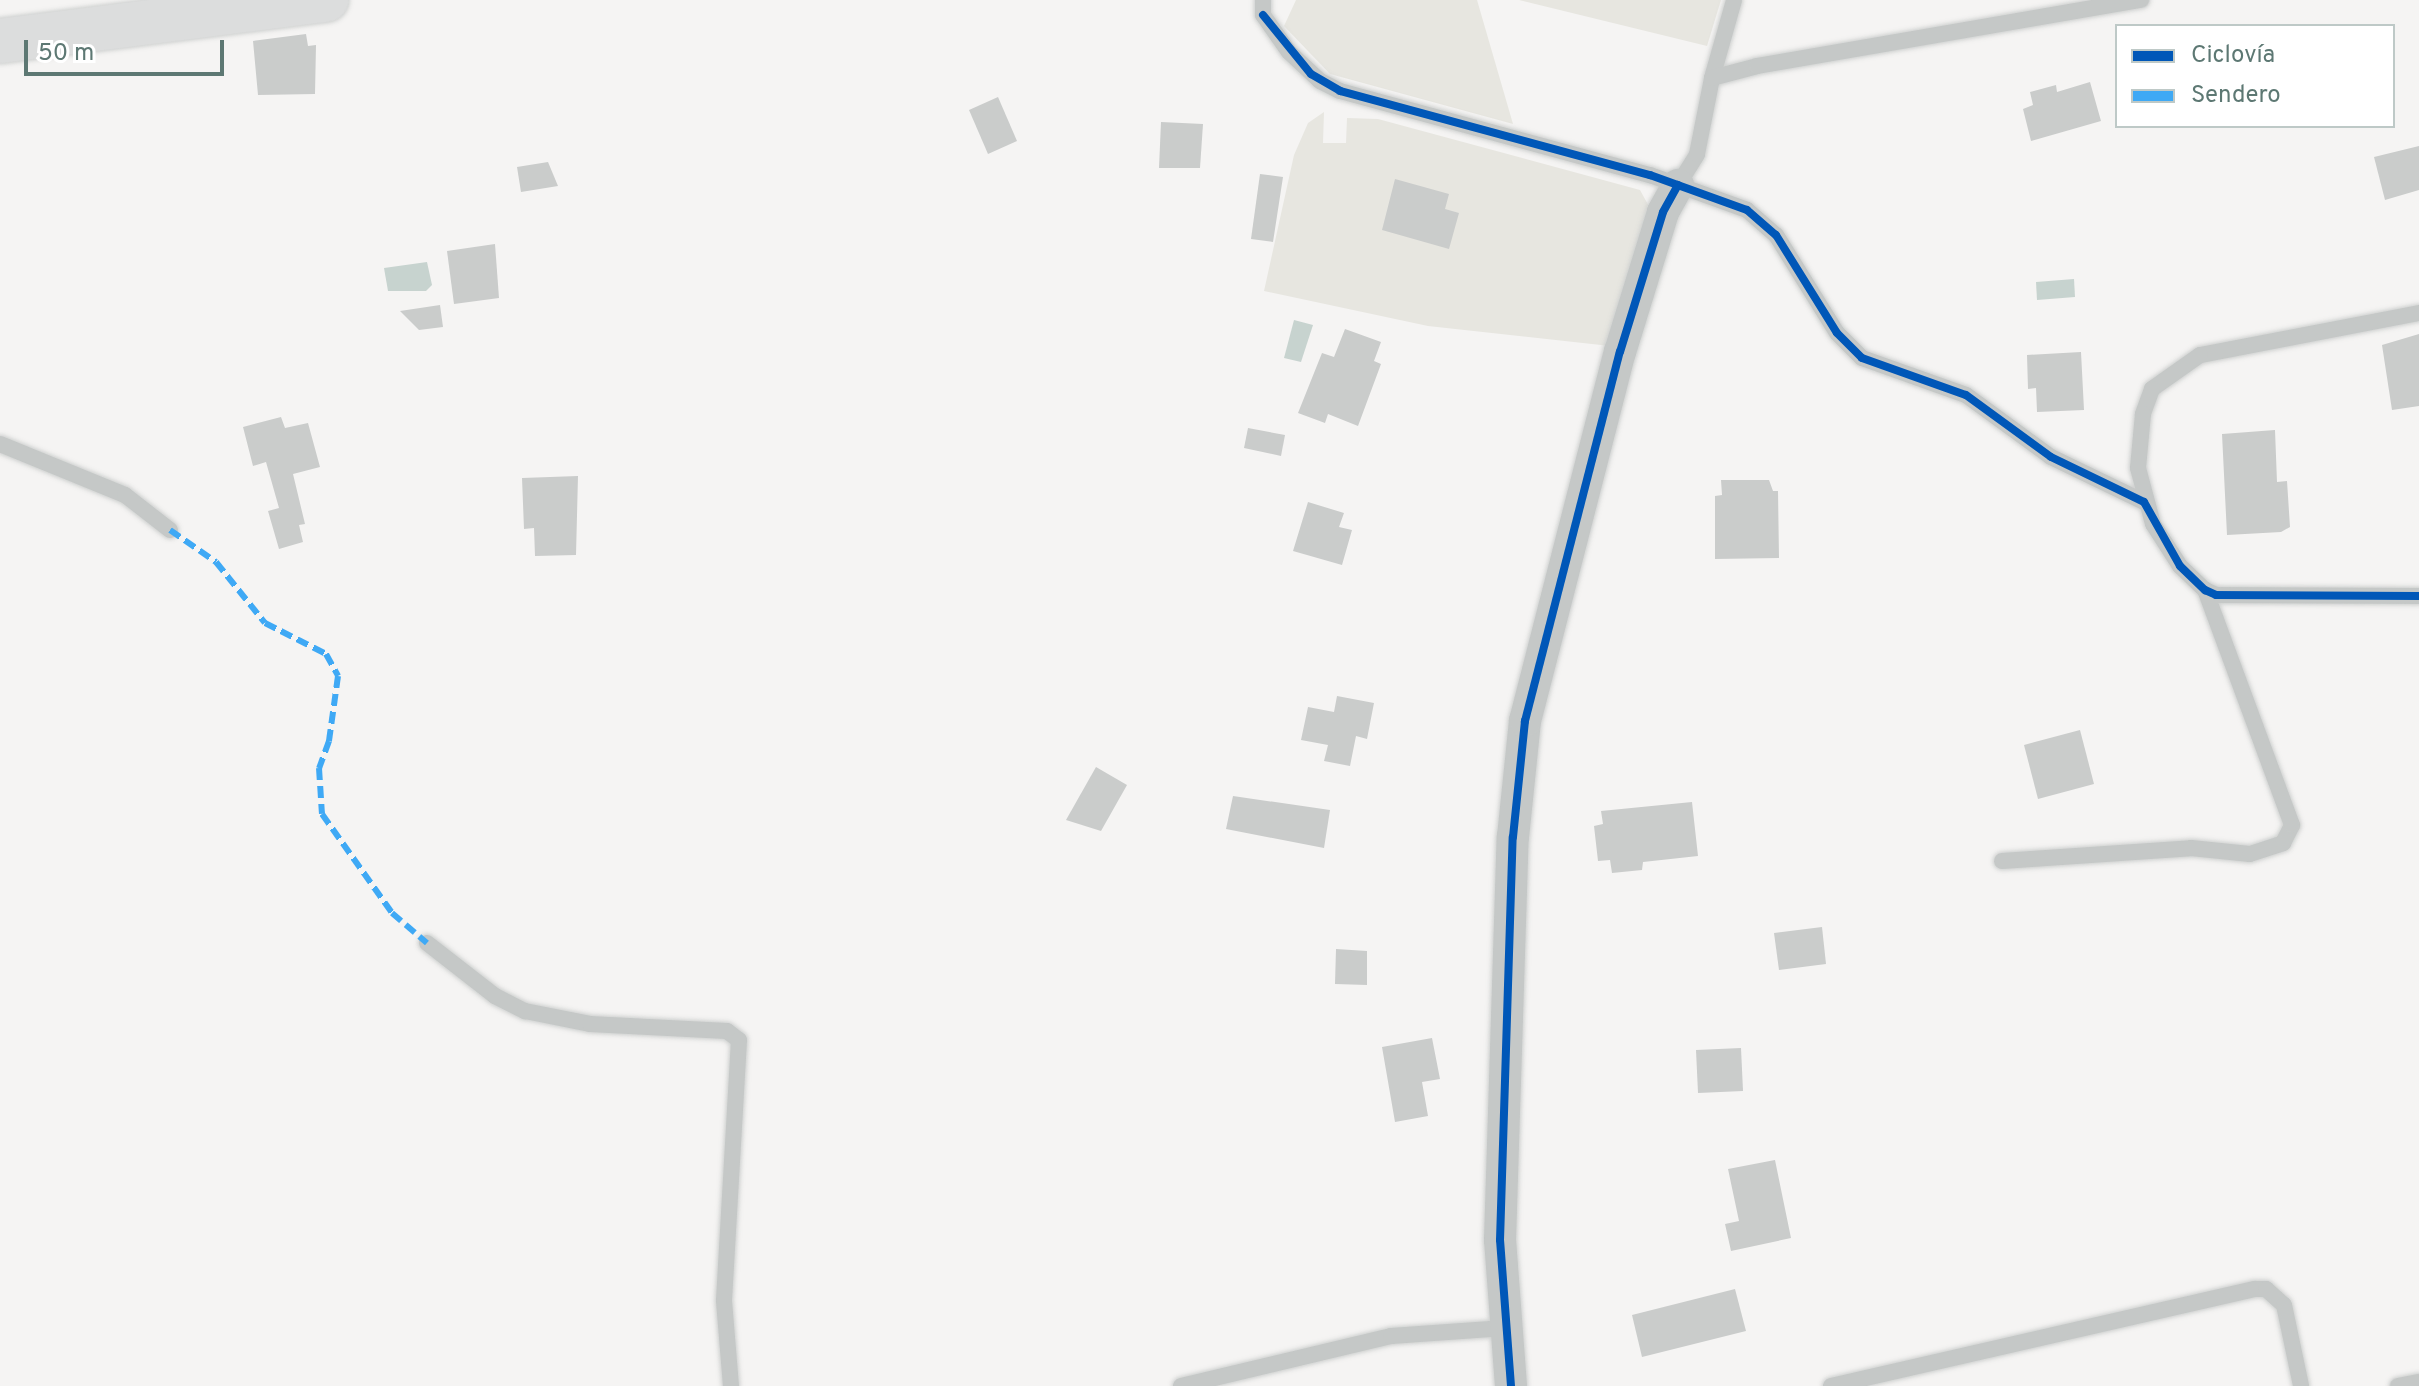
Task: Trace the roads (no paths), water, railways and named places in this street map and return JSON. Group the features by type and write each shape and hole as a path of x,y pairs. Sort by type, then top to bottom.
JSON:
{"main road":[{"path":"0,41 326,0"}],"street":[{"path":"1511,1386 1500,1240 1510,908 1525,721 1620,352 1663,212 1678,185"}],"lane":[{"path":"1263,0 1263,15 1289,52 1320,81 1340,91 1725,199 1764,221 1837,333 1862,358 1966,395 2051,457 2144,502"},
{"path":"1678,185 1697,154 1712,78 1734,0"},
{"path":"1712,78 1757,66 2141,0"},
{"path":"2419,313 2200,355 2169,374 2152,389 2143,414 2138,468 2144,502 2180,566 2205,590 2216,595 2419,596"},
{"path":"0,444 125,495 170,530"},
{"path":"2002,861 2191,848 2250,854 2283,843 2292,825 2205,590"},
{"path":"427,943 495,996 525,1011 590,1024 727,1031 739,1040 724,1301 731,1386"},
{"path":"1831,1386 2266,1289 2284,1305 2301,1386"},
{"path":"1181,1386 1391,1336 1505,1328"},
{"path":"2398,1386 2419,1382"}]}
